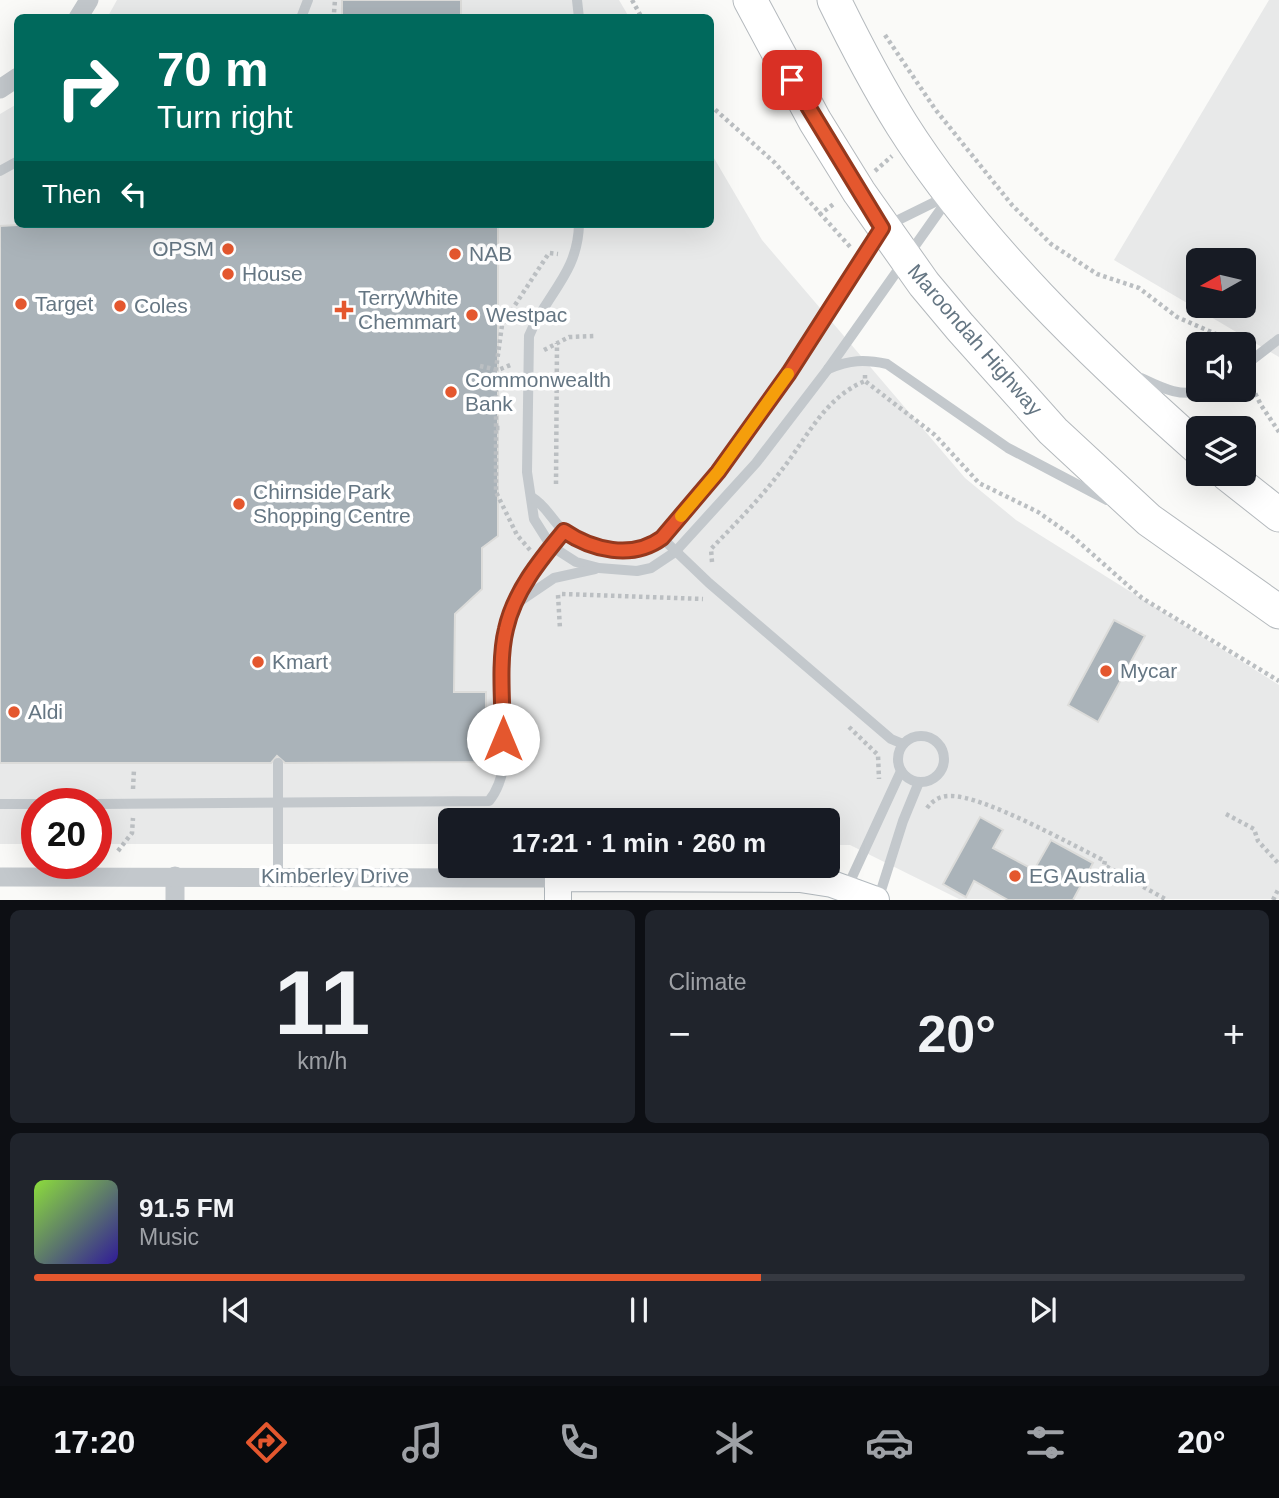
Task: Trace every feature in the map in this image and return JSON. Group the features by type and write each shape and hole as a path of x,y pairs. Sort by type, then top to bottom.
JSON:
{"highway":[{"name":"Maroondah Highway","path":"750,0 815,121 882,228 960,327 1053,431 1149,520 1279,612"},
{"path":"834,0 860,53 909,135 951,193 1102,361 1186,437"},
{"path":"1242,486 1279,515"}],"main road":[{"name":"Kimberley Drive","path":"558,889 770,877 847,888 877,900"}],"street":[{"name":"Kimberley Drive","path":"0,877 278,875 558,889"},
{"path":"174,876 175,900"}],"lane":[{"path":"533,498 564,531 586,545 621,551 651,546 662,538 718,472 803,354 882,228 951,193"},
{"path":"578,228 570,268 529,336 527,472 533,498 534,519 551,546 576,562 599,568 637,571 651,568 675,552 755,463 828,369 951,193"},
{"path":"1256,358 1279,339"},
{"path":"828,369 848,361 866,359 887,365 1008,449 1149,520"},
{"path":"1102,361 1172,392 1186,394"},
{"path":"112,804 489,801 502,778 504,639 514,605 539,559 564,531"},
{"path":"662,538 709,583 891,739 903,744"},
{"path":"514,605 554,578 599,568"},
{"path":"847,888 901,771 898,758 903,744 916,736 936,741 942,750 944,761 939,773 927,781 919,782 901,771"},
{"path":"278,763 278,875"},
{"path":"877,900 902,821 919,782"},
{"path":"0,804 21,804"}],"path":[{"path":"879,23 936,109 1012,205 1051,244 1097,274 1139,288 1177,317 1211,332"},
{"path":"714,109 775,163 819,215 862,259"},
{"path":"819,215 891,157 925,115 936,109"},
{"path":"507,512 496,492 496,381 502,325 548,253"},
{"path":"556,343 556,484"},
{"path":"865,381 866,359"},
{"path":"496,381 503,380"},
{"path":"703,599 715,566 711,549 782,470 820,415 848,388 865,381"},
{"path":"865,381 935,435 979,483 1038,512 1071,535 1142,598 1279,681"},
{"path":"1256,394 1279,432"},
{"path":"496,428 503,428"},
{"path":"1226,814 1254,829 1258,841 1279,864"},
{"path":"1273,900 1279,888"}],"shaded area":[{"path":"117,0 619,0 627,14 109,14"},
{"path":"1269,0 1279,0 1279,357 1256,343 1256,332 1236,332 1213,318 1256,318 1256,248 1186,248 1186,302 1114,260"},
{"name":"Chirnside Park Shopping Centre","path":"14,106 14,228 714,228 714,158 762,240 965,478 1016,520 1279,685 1279,899 959,899 850,845 840,845 840,808 438,808 438,844 112,844 112,788 21,788 21,844 0,844 0,114"}],"building":[{"path":"342,0 461,0 461,14 342,14"},
{"name":"Chirnside Park Shopping Centre","path":"0,226 498,228 498,536 482,548 482,589 455,614 454,692 486,692 486,762 285,763 277,756 271,763 0,763"},
{"name":"Mycar","path":"1114,620 1145,636 1098,722 1068,705"},
{"path":"980,817 1003,830 993,848 1034,870 1051,840 1093,863 1073,900 1008,900 974,881 966,897 943,884"}],"slow traffic":[{"path":"681,516 718,472 788,374"}],"place":[{"name":"OPSM","path":"228,249"},
{"name":"NAB","path":"455,254"},
{"name":"House","path":"228,274"},
{"name":"Target","path":"21,304"},
{"name":"Coles","path":"120,306"},
{"name":"TerryWhite Chemmart","path":"344,310"},
{"name":"Westpac","path":"472,315"},
{"name":"Commonwealth Bank","path":"451,392"},
{"name":"Chirnside Park Shopping Centre","path":"239,504"},
{"name":"Kmart","path":"258,662"},
{"name":"Mycar","path":"1106,671"},
{"name":"Aldi","path":"14,712"},
{"name":"EG Australia","path":"1015,876"}],"route":[{"path":"503,739 505,629 514,605 539,559 564,531 586,545 621,551 651,546 662,538 718,472 803,354 882,228 792,80"}]}
